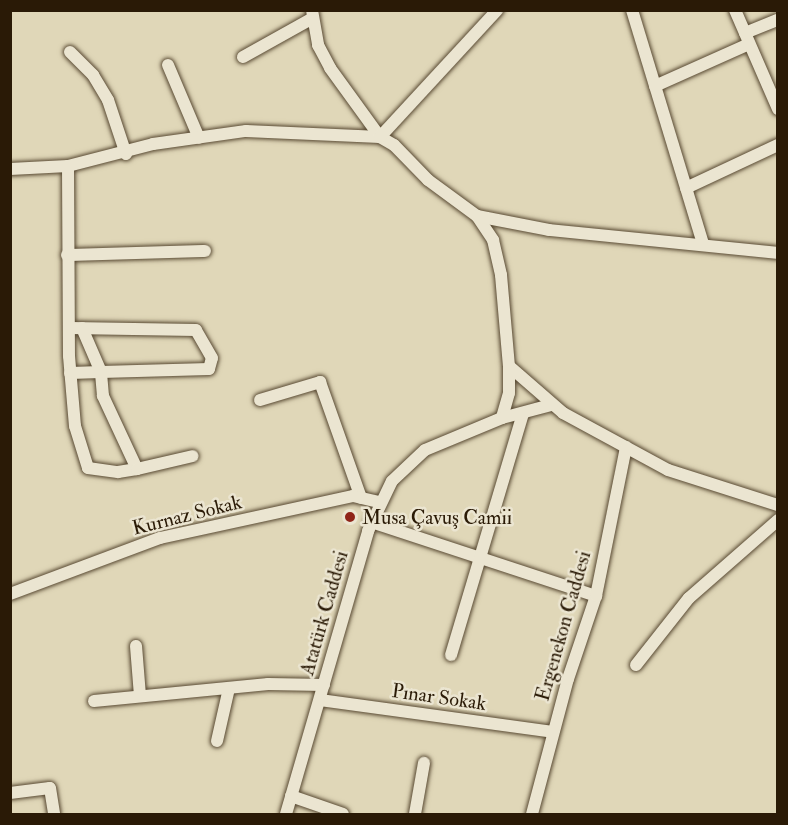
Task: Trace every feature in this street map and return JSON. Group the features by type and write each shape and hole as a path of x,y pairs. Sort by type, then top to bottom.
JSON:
{"street":[{"path":"380,137 497,10"},
{"path":"735,10 777,109"},
{"path":"635,12 703,243"},
{"path":"243,57 312,14 318,45 330,68 380,137"},
{"path":"655,86 747,39 777,20"},
{"path":"70,52 93,75 108,100 126,154"},
{"path":"168,65 199,138"},
{"path":"10,169 68,166 126,154 153,144 246,131 380,137 394,144 428,180 477,216 493,240 501,275 509,366 509,393 502,418"},
{"path":"686,188 777,145"},
{"path":"68,166 67,255 77,328 70,373 75,426 88,468 118,472 193,456"},
{"path":"477,216 549,230 703,243 777,253"},
{"path":"67,255 205,251"},
{"path":"70,373 209,369 212,358 196,330 77,328"},
{"path":"77,328 101,372 103,396 137,469"},
{"path":"509,366 551,405 668,470 777,505"},
{"path":"260,400 320,382 361,498"},
{"name":"Atatürk Caddesi","path":"286,814 371,522 379,502 392,481 425,450 502,418 551,405"},
{"path":"451,655 522,413"},
{"name":"Ergenekon Caddesi","path":"532,814 553,732 596,596 626,447"},
{"name":"Kurnaz Sokak","path":"10,594 160,538 353,496 379,502"},
{"path":"636,665 689,598 777,520"},
{"path":"371,522 596,596"},
{"path":"136,646 140,696"},
{"path":"94,701 229,688 324,686"},
{"path":"217,741 229,688"},
{"name":"Pınar Sokak","path":"320,700 553,732"},
{"path":"415,814 424,763"},
{"path":"10,793 50,788 54,814"},
{"path":"291,796 343,814"}],"place":[{"name":"Musa Çavuş Camii","path":"350,517"}]}
